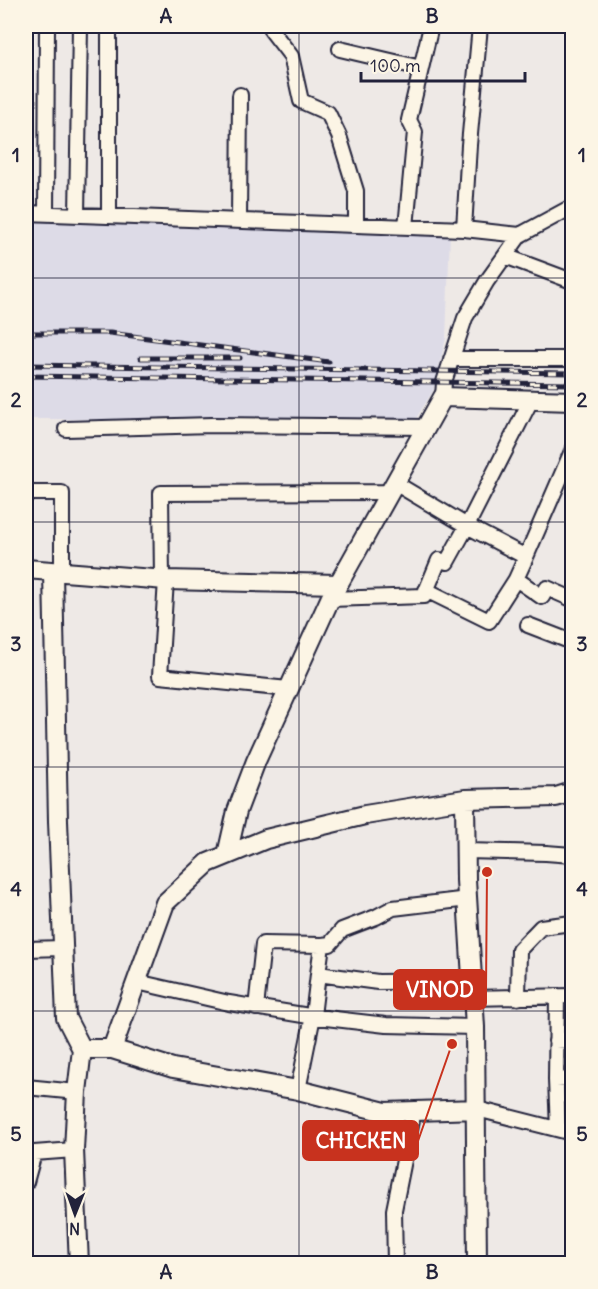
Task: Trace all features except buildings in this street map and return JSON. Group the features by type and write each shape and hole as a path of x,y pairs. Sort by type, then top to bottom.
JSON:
{"street":[{"path":"46,214 47,26"},
{"path":"77,215 80,26"},
{"path":"109,26 109,216"},
{"path":"271,26 271,30 291,56 301,101 328,113 339,136 356,192 356,225"},
{"path":"406,227 415,132 409,120 431,26"},
{"path":"464,229 480,26"},
{"path":"340,49 421,68"},
{"path":"239,221 240,95"},
{"path":"227,855 237,811 256,761 334,591 443,397 444,382 465,318 520,235 568,209 573,209"},
{"path":"26,213 464,229 520,235"},
{"path":"505,256 573,281"},
{"path":"451,359 573,359"},
{"path":"443,397 573,400"},
{"path":"26,569 424,596 439,560 447,562 467,526 531,400"},
{"path":"66,429 212,425 427,427"},
{"path":"426,590 489,621 516,579 573,451"},
{"path":"288,689 160,676 164,580 161,493 392,487 526,556"},
{"path":"26,493 62,493 58,572 58,821 66,1018 82,1049 74,1150 79,1263"},
{"path":"516,579 542,597 547,588 573,599"},
{"path":"528,626 573,642"},
{"path":"112,1049 165,903 208,863 266,839 354,818 465,799 567,796"},
{"path":"465,799 475,1027 477,1263"},
{"path":"466,851 573,855"},
{"path":"256,1008 262,944 330,944 342,930 393,908 468,899"},
{"path":"518,998 519,950 541,927 573,923"},
{"path":"298,1090 313,1016 322,945"},
{"path":"26,949 63,948"},
{"path":"318,974 472,990 518,998 573,996"},
{"path":"137,982 256,1008 313,1016 386,1025 475,1027"},
{"path":"557,996 558,1129"},
{"path":"556,1041 573,1040"},
{"path":"82,1049 112,1049 172,1068 298,1090 385,1112 477,1109 573,1133"},
{"path":"556,1080 573,1079"},
{"path":"26,1088 77,1092"},
{"path":"395,1263 394,1210 414,1110"},
{"path":"26,1182 34,1153 74,1150"}],"shaded area":[{"path":"26,221 450,234 446,338 433,391 415,420 26,419"}],"railway":[{"path":"26,333 110,333 329,362"},
{"path":"141,358 240,358"},
{"path":"26,365 572,373"},
{"path":"26,376 572,384"}],"place":[{"name":"VINOD","path":"487,872"},
{"name":"CHICKEN","path":"452,1044"}]}
